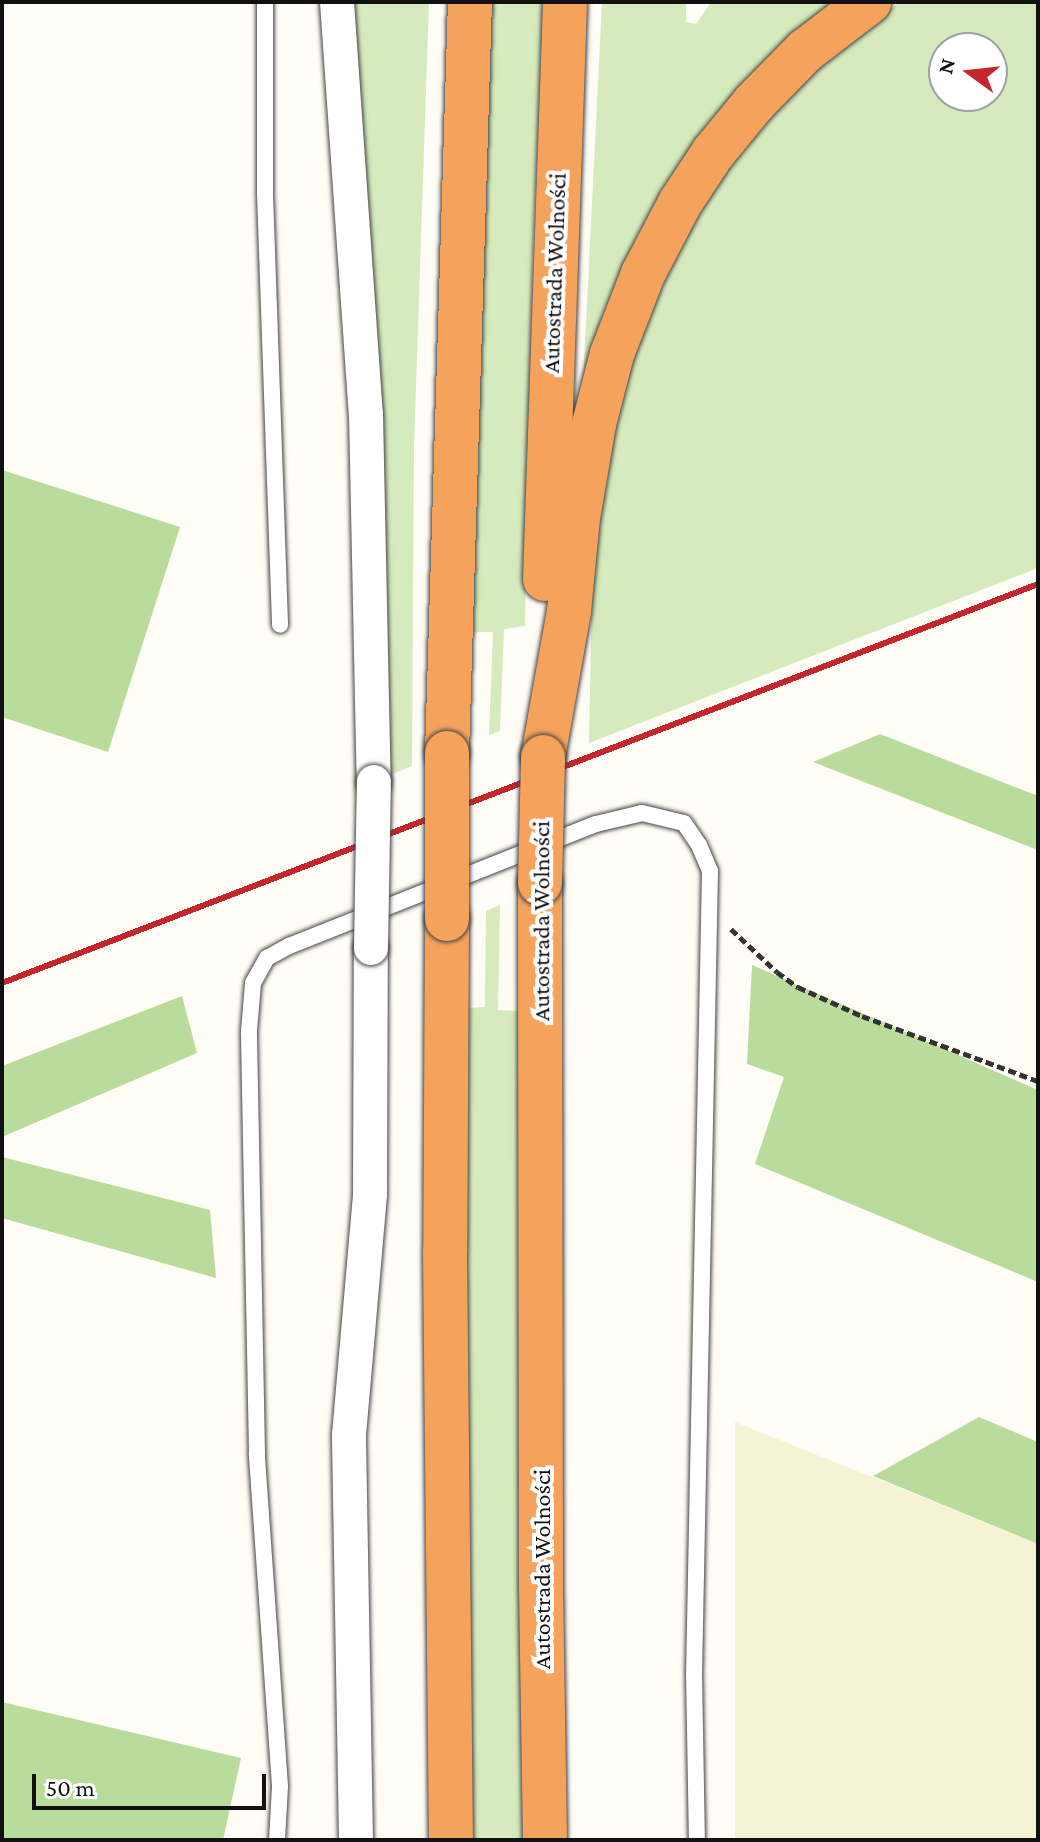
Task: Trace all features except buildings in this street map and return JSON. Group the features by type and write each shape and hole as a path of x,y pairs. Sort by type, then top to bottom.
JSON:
{"highway":[{"path":"451,1840 445,1267 447,753 470,2"},
{"name":"Autostrada Wolności","path":"545,1840 541,1587 540,883 543,757 548,712 549,415 565,2"},
{"path":"548,712 594,424 612,354 643,274 680,203 713,153 746,113 805,51 869,2"}],"street":[{"path":"337,2 366,414 374,782 370,1194 349,1435 356,1840"}],"lane":[{"path":"265,2 265,194 280,625"},
{"path":"277,1840 280,1786 257,1453 249,1031 253,983 267,958 289,946 596,824 642,813 684,823 699,845 710,871 694,1657 697,1840"}],"path":[{"path":"710,918 736,932 777,972 798,987 862,1016 924,1036 1038,1081"}],"shaded area":[{"path":"735,1422 1038,1544 1038,1840 735,1840"}],"green space":[{"path":"351,2 429,2 414,446 412,766 387,776"},
{"path":"491,2 545,2 533,235 525,626 504,629 500,731 489,735 493,632 471,632"},
{"path":"602,2 686,2 686,22 696,24 711,2 836,2 583,383"},
{"path":"900,2 1038,2 1038,568 589,743 592,583 602,484 622,385 642,325 705,200 764,117 837,47"},
{"path":"2,470 180,527 108,752 2,717"},
{"path":"880,734 1038,796 1038,850 813,762"},
{"path":"500,905 498,1010 520,1011 526,1840 471,1840 465,1013 468,1008 485,1007 486,911"},
{"path":"752,965 1038,1090 1038,1282 755,1164 784,1077 747,1064"},
{"path":"182,996 197,1053 2,1137 2,1066"},
{"path":"2,1157 210,1210 216,1278 2,1218"},
{"path":"979,1417 1038,1442 1038,1544 873,1476"},
{"path":"2,1702 241,1758 223,1840 2,1840"}],"railway":[{"path":"2,983 1038,584"}]}
